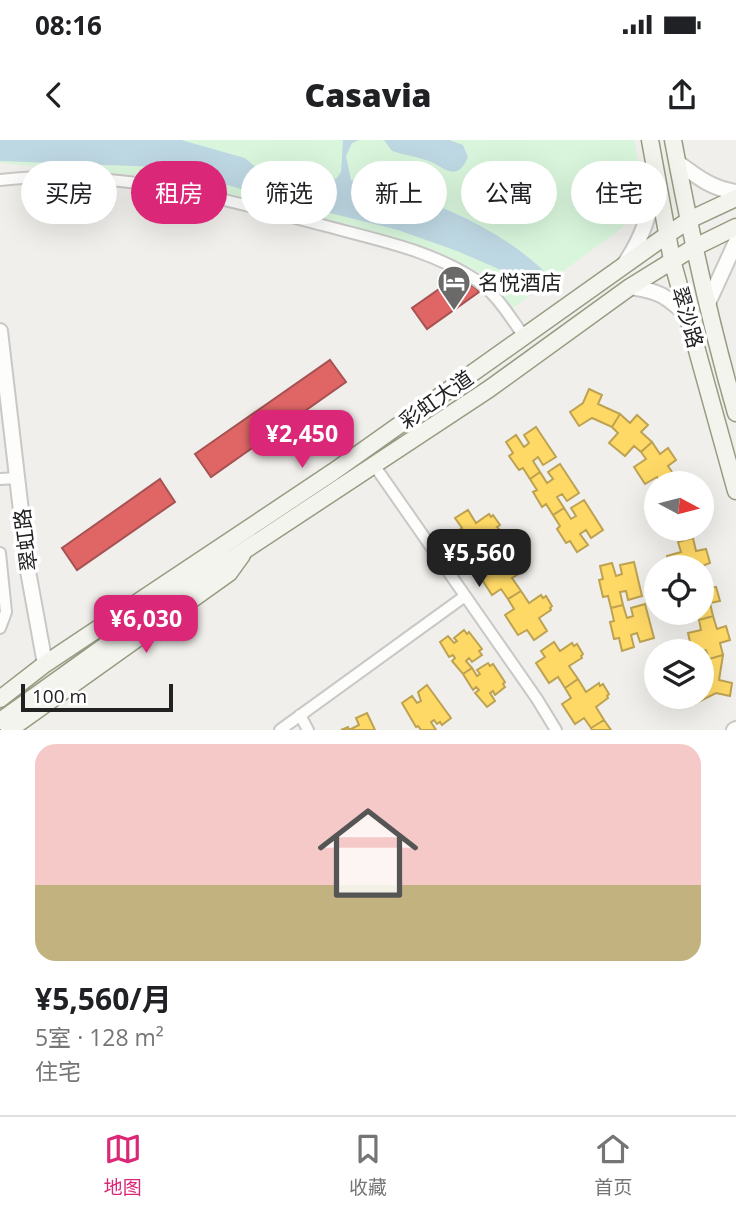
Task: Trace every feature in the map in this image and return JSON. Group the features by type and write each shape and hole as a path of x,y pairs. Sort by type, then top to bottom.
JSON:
{"main road":[{"name":"翠沙路","path":"650,140 654,161"},
{"name":"翠沙路","path":"673,140 690,220 693,248 736,412"},
{"name":"彩虹大道","path":"0,699 45,664 333,472 690,220 736,198"},
{"name":"翠沙路","path":"665,224 672,260 736,491"},
{"name":"彩虹大道","path":"0,721 249,545 489,389 630,287 693,248 736,227"},
{"path":"9,730 229,573 249,545"}],"street":[{"path":"677,162 712,187 736,192"},
{"path":"0,180 35,176 91,178 183,189 412,249 477,281 495,295 524,336"},
{"path":"623,266 635,248 645,224"},
{"path":"708,303 736,242"},
{"path":"630,287 666,296 688,316"},
{"name":"翠虹路","path":"0,331 6,423 18,478 28,572 45,664"},
{"path":"374,465 556,730"},
{"path":"0,479 18,478"},
{"path":"0,552 6,612 0,628"},
{"path":"280,730 464,596"},
{"path":"300,715 308,730"}],"green space":[{"path":"0,140 634,140 638,161 571,161 571,224 625,224 510,310 497,290 479,272 452,259 337,224 337,161 241,161 241,198 227,194 227,161 131,161 131,175 117,173 117,161 21,161 21,165 0,163"}],"water":[{"path":"0,140 181,140 248,161 241,161 241,189 227,185 227,161 131,161 131,166 117,165 117,161 0,161"},
{"path":"343,140 359,140 352,143 346,156 351,180 351,218 337,215 337,178 341,172"},
{"path":"384,140 449,140 463,145 468,157 466,161 461,161 461,168 454,172 447,170 447,161 429,161 392,151"},
{"path":"447,210 461,216 461,224 476,224 517,248 552,279 529,296 501,270 398,230 374,224 447,224"}],"building: 住宅":[{"path":"589,389 602,395 598,404 620,414 612,427 592,418 579,426 570,412 583,403"},
{"path":"620,414 630,423 637,415 648,425 641,432 652,442 641,452 634,446 625,456 609,443 618,433 612,427"},
{"path":"536,427 556,457 543,465 538,457 533,461 540,472 530,479 523,468 519,470 509,456 513,453 506,442 516,435 524,447 529,443 524,435"},
{"path":"652,442 660,454 668,448 676,460 668,466 671,471 644,471 644,482 634,467 646,459 641,452"},
{"path":"560,464 579,493 567,501 562,494 557,497 564,508 553,515 546,504 542,507 533,492 537,490 530,479 540,472 547,483 553,479 548,472"},
{"path":"584,500 603,530 591,538 586,530 580,534 588,545 577,552 570,541 566,543 557,529 560,526 553,515 564,508 571,519 576,516 571,508"},
{"path":"468,510 476,523 489,514 491,517 493,515 500,525 497,527 499,529 486,538 494,550 481,559 475,549 466,555 453,534 462,528 455,518"},
{"path":"694,541 696,551 706,549 708,555 670,555 681,552 678,542"},
{"path":"494,550 503,563 515,555 520,555 526,565 523,567 525,570 512,578 521,591 508,599 501,589 492,595 479,575 488,569 481,559"},
{"path":"634,562 642,596 628,600 626,591 620,592 623,605 611,608 608,596 603,597 599,580 603,579 600,566 612,563 616,576 622,574 620,565"},
{"path":"714,587 716,587 720,601 714,602"},
{"path":"521,591 529,603 541,595 543,598 546,596 552,606 551,610 539,618 547,631 534,640 527,630 518,635 505,615 514,609 508,599"},
{"path":"644,604 644,625 651,625 654,638 640,642 637,633 631,635 634,647 622,651 619,638 614,639 610,622 614,621 611,608 623,605 627,618 633,616 631,608"},
{"path":"714,619 717,629 726,626 730,640 720,643 723,655 714,658 714,639 689,639 688,633 701,630 700,625 714,625"},
{"path":"464,630 467,634 469,632 482,649 479,651 482,655 472,662 469,658 466,661 472,668 463,674 452,661 455,658 453,655 449,657 440,642 448,636 454,643 457,641 454,638"},
{"path":"554,642 560,651 572,643 574,646 577,644 583,654 582,658 569,666 578,679 565,688 558,677 549,683 536,663 545,657 541,651"},
{"path":"723,655 719,680 732,683 730,696 714,694 714,658"},
{"path":"488,663 490,666 493,664 505,682 505,687 495,695 493,691 490,693 495,701 487,707 475,693 479,690 476,687 473,690 463,674 472,668 477,676 480,674 477,670"},
{"path":"578,679 586,692 599,683 600,686 603,684 609,694 608,698 596,707 604,720 591,728 584,718 575,724 562,704 571,698 565,688"},
{"path":"427,685 451,718 442,725 434,720 431,722 436,730 421,730 416,727 402,703 412,696 417,703 421,701 418,692"},
{"path":"367,713 375,730 349,730 359,725 356,718"},
{"path":"604,720 611,730 592,730 591,728"}],"building: 商业":[{"path":"455,278 475,287 479,292 427,329 412,308"},
{"path":"330,360 346,382 211,477 195,454"},
{"path":"160,479 175,502 77,570 62,548"}],"place":[{"name":"名悦酒店","path":"454,312"}]}
